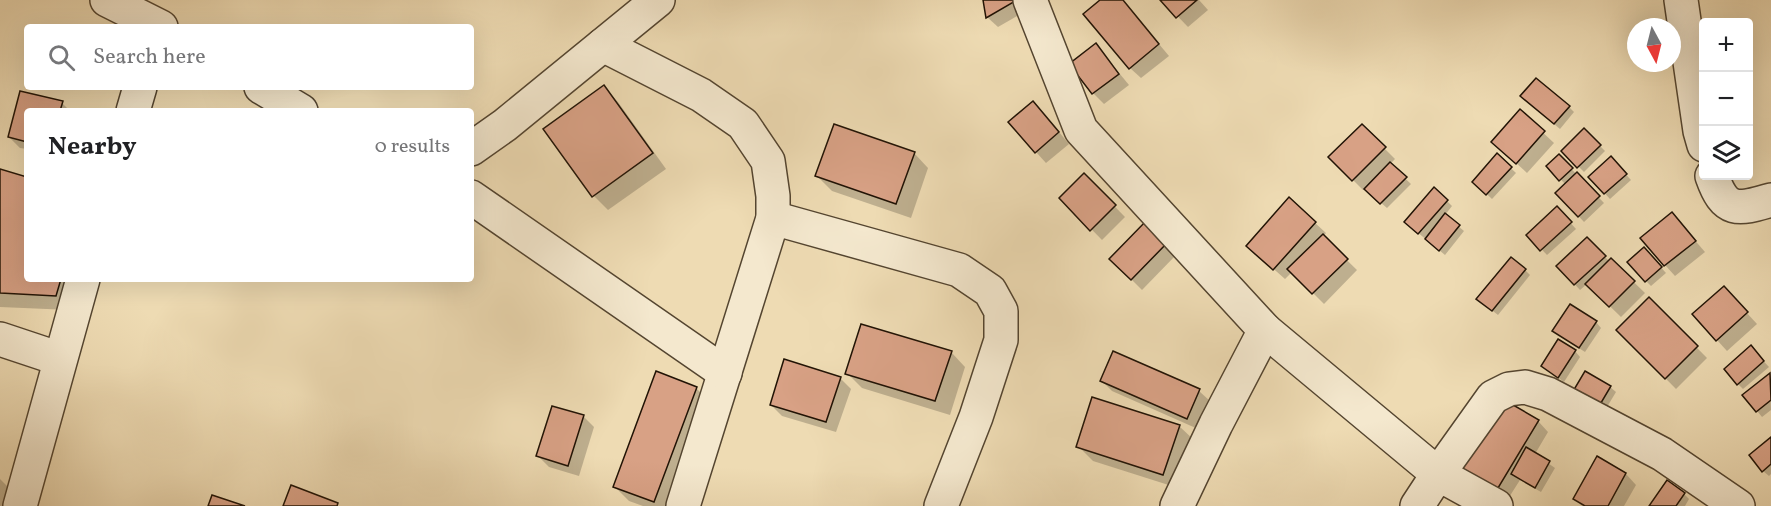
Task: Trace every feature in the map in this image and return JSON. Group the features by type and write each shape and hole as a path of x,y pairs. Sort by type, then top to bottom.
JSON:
{"street":[{"path":"107,0 154,24"},
{"path":"474,147 505,125 658,0"},
{"path":"1030,0 1081,130 1265,330 1438,474 1496,506"},
{"path":"1681,0 1699,126"},
{"path":"603,45 701,95 742,124 768,161 773,196 773,218 684,506"},
{"path":"134,108 139,90"},
{"path":"266,90 296,108"},
{"path":"1713,180 1717,191 1725,201 1733,206 1750,206 1771,200"},
{"path":"474,199 724,373"},
{"path":"773,218 959,270 990,291 1001,311 1001,340 976,417 941,506"},
{"path":"20,506 82,282"},
{"path":"1177,506 1265,330"},
{"path":"0,339 60,359"},
{"path":"1417,506 1493,397 1509,390 1525,387 1548,394 1662,454 1738,506"}],"building":[{"path":"983,0 1017,0 986,18"},
{"path":"1100,0 1123,0 1159,44 1129,69 1083,14"},
{"path":"1160,0 1197,0 1176,18"},
{"path":"1096,43 1119,74 1092,94 1069,64"},
{"path":"1536,78 1570,106 1554,124 1520,96"},
{"path":"604,85 653,153 592,197 543,129"},
{"path":"20,91 63,101 61,108 24,108 24,141 8,137"},
{"path":"1033,101 1059,132 1035,153 1008,122"},
{"path":"1520,109 1545,131 1516,164 1491,142"},
{"path":"834,124 915,152 896,204 815,176"},
{"path":"1362,124 1386,147 1352,181 1328,157"},
{"path":"1584,128 1601,145 1577,168 1561,151"},
{"path":"1497,153 1512,167 1486,195 1472,182"},
{"path":"1559,154 1573,168 1559,181 1546,166"},
{"path":"1611,156 1627,174 1604,194 1588,177"},
{"path":"1390,162 1407,177 1380,204 1364,189"},
{"path":"0,169 24,176 24,282 60,282 56,296 0,293"},
{"path":"1577,172 1600,196 1578,217 1555,193"},
{"path":"1084,173 1116,205 1090,231 1059,198"},
{"path":"1434,187 1448,200 1418,234 1404,222"},
{"path":"1289,197 1316,222 1273,270 1246,246"},
{"path":"1557,206 1572,222 1540,251 1526,235"},
{"path":"1672,212 1696,241 1664,266 1640,238"},
{"path":"1445,213 1460,225 1439,251 1425,239"},
{"path":"1146,221 1168,242 1131,280 1109,259"},
{"path":"1323,234 1348,259 1312,294 1287,269"},
{"path":"1587,237 1606,256 1574,285 1556,266"},
{"path":"1644,247 1662,267 1645,282 1627,262"},
{"path":"1511,257 1526,269 1492,311 1476,299"},
{"path":"1611,258 1635,281 1609,307 1585,284"},
{"path":"1724,286 1748,312 1716,341 1692,314"},
{"path":"1649,297 1698,346 1665,379 1616,330"},
{"path":"1570,304 1597,321 1579,348 1552,331"},
{"path":"861,324 952,351 935,401 845,374"},
{"path":"1558,339 1576,350 1558,378 1541,366"},
{"path":"1751,345 1764,361 1737,385 1724,369"},
{"path":"1113,351 1200,389 1187,419 1100,381"},
{"path":"784,359 841,377 826,422 770,405"},
{"path":"656,371 697,387 654,502 613,487"},
{"path":"1585,371 1611,386 1595,413 1569,398"},
{"path":"1770,373 1771,400 1756,412 1742,395"},
{"path":"1092,397 1180,425 1163,475 1076,447"},
{"path":"1501,398 1539,420 1495,493 1459,471"},
{"path":"552,406 584,415 568,466 536,456"},
{"path":"1771,437 1771,464 1762,472 1749,455"},
{"path":"1526,447 1550,461 1535,488 1511,474"},
{"path":"1597,456 1626,473 1608,506 1585,506 1573,499"},
{"path":"1667,480 1685,493 1676,506 1649,506"},
{"path":"291,485 338,503 337,506 283,506"},
{"path":"212,495 245,506 208,506"}]}
